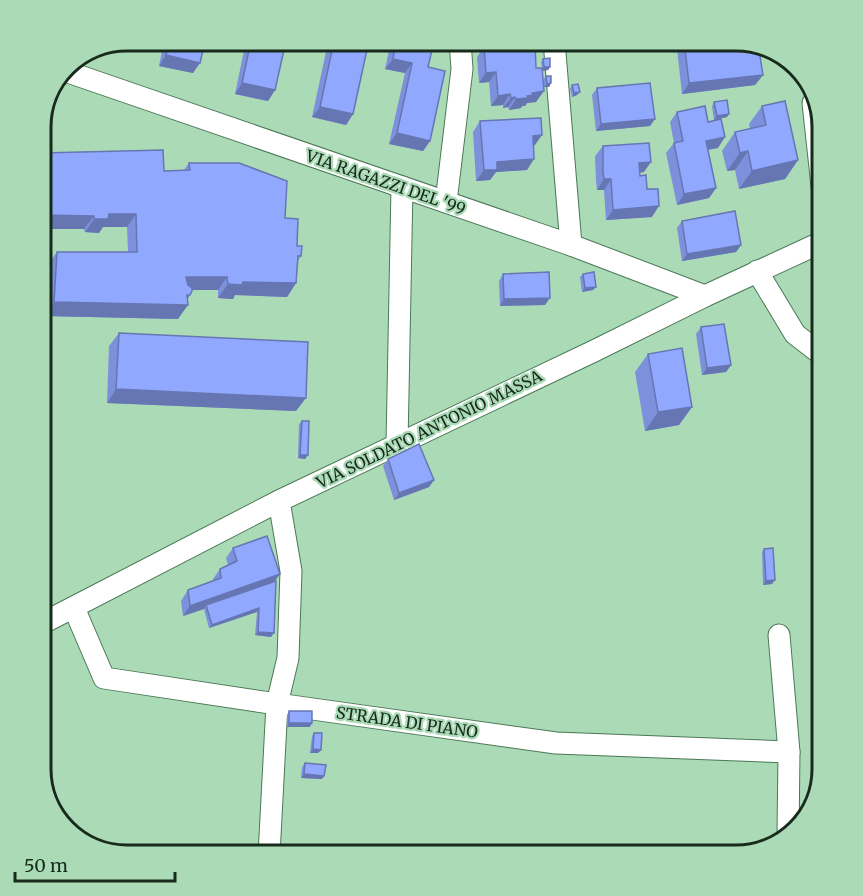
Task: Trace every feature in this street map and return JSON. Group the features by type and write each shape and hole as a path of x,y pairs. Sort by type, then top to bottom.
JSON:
{"street":[{"path":"446,202 462,69 461,51"},
{"path":"555,51 571,245"},
{"name":"VIA RAGAZZI DEL '99","path":"73,74 571,245 705,296"},
{"path":"398,444 402,187"},
{"name":"VIA SOLDATO ANTONIO MASSA","path":"51,619 279,501 812,247"},
{"path":"758,271 795,334 812,347"},
{"path":"270,845 277,704 288,658 291,571 279,501"},
{"name":"STRADA DI PIANO","path":"74,608 104,678 556,742 789,752"},
{"path":"779,635 789,752 788,824"}],"building":[{"path":"167,51 203,51 200,63 166,55"},
{"path":"249,51 284,51 275,90 242,83"},
{"path":"332,51 367,51 353,114 320,107"},
{"path":"394,51 432,51 428,67 445,71 430,141 397,133 412,63 393,59"},
{"path":"484,51 535,51 536,68 542,68 544,91 532,93 533,95 527,96 528,98 511,98 510,94 498,96 496,72 486,73"},
{"path":"685,51 741,51 760,55 763,75 689,83"},
{"path":"550,58 550,67 544,67 543,59"},
{"path":"546,76 551,76 551,83 547,84"},
{"path":"650,83 655,119 601,124 597,88"},
{"path":"578,84 580,92 574,93 572,85"},
{"path":"727,100 729,114 717,116 714,102"},
{"path":"785,101 798,160 752,171 748,151 740,153 735,132 766,125 762,106"},
{"path":"705,106 708,122 721,119 725,137 706,141 716,188 684,194 674,143 683,141 677,112"},
{"path":"541,118 542,135 533,136 534,159 497,162 497,170 484,170 480,121"},
{"path":"649,143 651,162 639,163 640,176 646,175 647,189 658,189 659,206 613,210 611,179 604,179 603,146"},
{"path":"163,150 164,171 190,170 189,163 239,163 287,181 285,218 298,219 297,246 302,246 301,256 298,256 296,283 243,282 242,285 228,284 227,277 186,277 188,285 192,288 190,295 187,295 188,305 54,302 57,252 137,252 136,214 109,214 108,219 94,219 94,216 51,215 51,153"},
{"path":"735,211 741,245 687,254 682,221"},
{"path":"549,272 550,298 504,299 503,274"},
{"path":"594,272 596,287 585,288 583,274"},
{"path":"724,324 731,365 707,368 701,327"},
{"path":"119,333 308,342 306,398 116,389"},
{"path":"682,348 692,407 658,412 648,354"},
{"path":"302,421 309,421 308,455 300,455"},
{"path":"419,444 434,480 399,493 388,459"},
{"path":"267,536 280,574 190,606 188,590 221,578 220,569 237,561 233,548"},
{"path":"773,548 775,580 766,581 764,549"},
{"path":"276,581 274,633 258,632 259,608 212,625 206,605"},
{"path":"289,711 312,711 312,723 289,723"},
{"path":"314,733 322,733 321,750 313,749"},
{"path":"305,763 326,765 324,776 304,774"}]}
